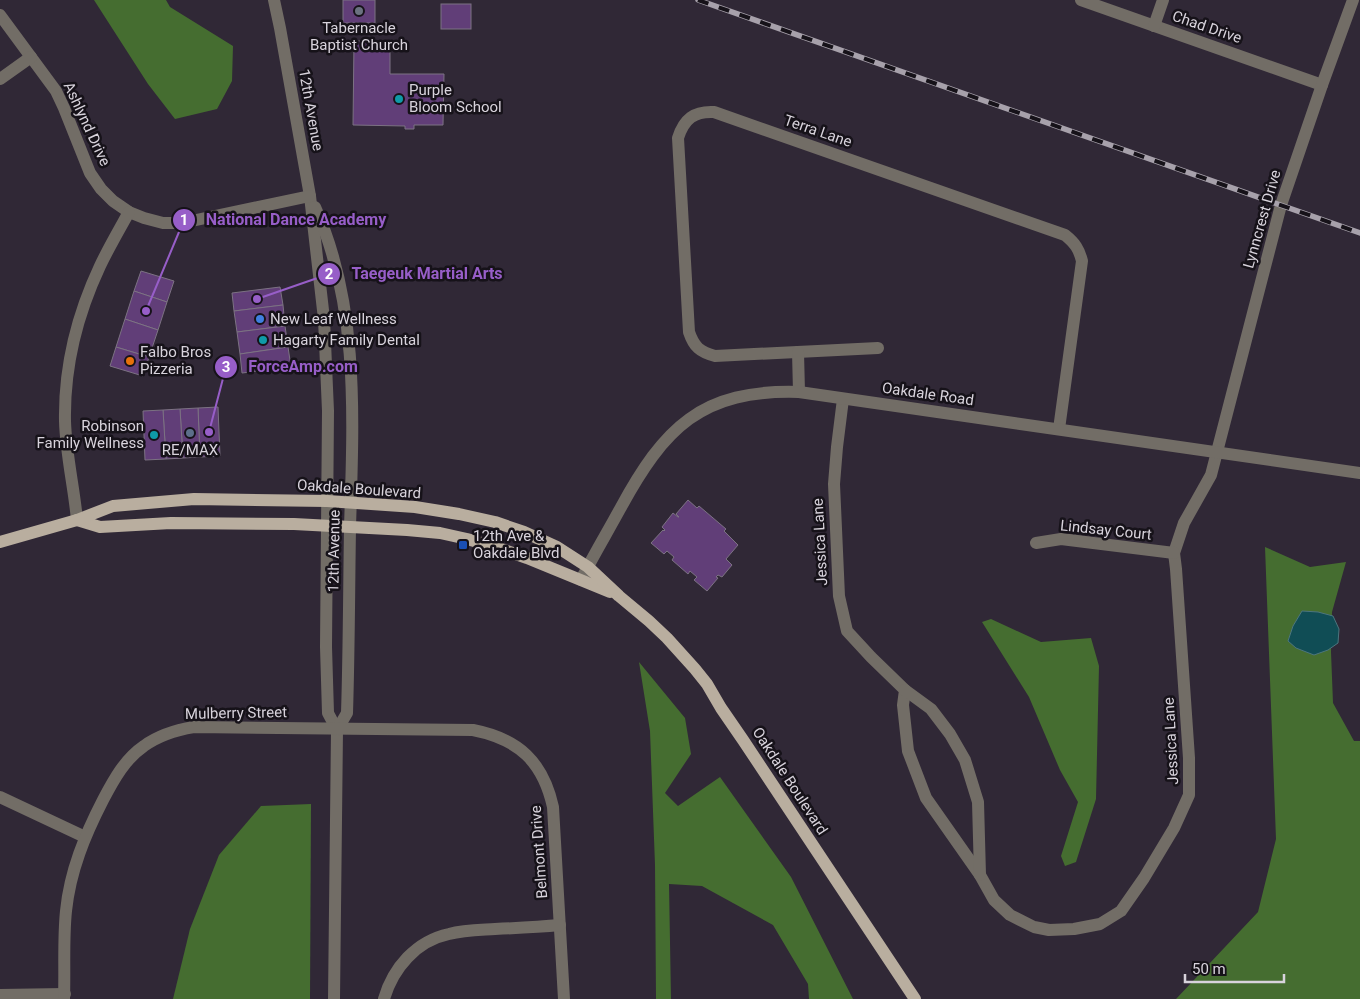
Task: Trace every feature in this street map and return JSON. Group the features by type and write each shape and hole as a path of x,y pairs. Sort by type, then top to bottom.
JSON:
{"main road":[{"name":"Oakdale Boulevard","path":"0,542 77,520 113,506 194,499 328,501 415,507 496,522 557,547 588,567 649,621 667,638 707,684 721,708 916,999"},
{"name":"Oakdale Boulevard","path":"77,520 100,527 171,523 294,524 440,533 467,538 527,558 619,596"}],"street":[{"name":"12th Avenue","path":"274,0 310,196 324,319 328,411 326,647 328,713 337,730"},
{"name":"Chad Drive","path":"1081,0 1322,84"},
{"path":"1154,26 1163,0"},
{"name":"Lynncrest Drive","path":"1217,452 1281,205 1353,0"},
{"name":"Ashlynd Drive","path":"0,15 56,92 90,173 101,189 113,201 129,212 163,223 182,223 310,196"},
{"path":"0,79 31,57"},
{"name":"Terra Lane","path":"878,348 714,356 706,354 692,341 689,332 678,138 686,120 695,114 714,112 1065,235 1074,242 1080,251 1082,262 1059,429"},
{"name":"12th Avenue","path":"310,196 325,227 336,268 346,324 351,371 348,662 346,713 337,730 334,999"},
{"path":"77,520 65,421 66,386 71,352 76,329 100,264 129,212"},
{"path":"798,352 799,392"},
{"name":"Oakdale Road","path":"581,580 635,481 662,443 693,416 729,399 753,394 799,392 1360,473"},
{"name":"Jessica Lane","path":"843,399 836,448 834,484 839,596 847,631 904,690 931,708 950,734 965,760 978,802 980,875"},
{"name":"Jessica Lane","path":"904,690 903,705 908,751 926,798 980,875 994,900 1010,915 1034,926 1049,930 1074,929 1100,924 1121,911 1144,878 1174,828 1189,795 1189,758 1174,553 1184,523 1211,475 1217,452"},
{"name":"Lindsay Court","path":"1036,543 1060,539 1174,553"},
{"name":"Mulberry Street","path":"64,997 66,912 70,882 85,837 99,808 120,770 138,750 160,736 194,727 337,730"},
{"name":"Belmont Drive","path":"337,730 473,730 489,733 506,740 521,750 533,762 550,790 554,807 564,999"},
{"path":"0,797 85,837"},
{"path":"384,999 388,987 404,961 430,941 448,934 466,931 560,925"},
{"path":"0,995 64,997"}],"green space":[{"path":"94,0 166,0 170,7 233,46 232,81 217,109 175,119 148,84"},
{"path":"1265,547 1310,567 1346,562 1332,612 1331,652 1333,703 1354,741 1360,741 1360,999 1176,999 1258,912 1276,839"},
{"path":"991,619 1041,642 1091,638 1099,666 1096,799 1076,862 1065,866 1061,856 1078,802 1060,770 1029,697 982,622"},
{"path":"639,662 685,718 691,754 665,793 678,806 720,777 791,877 853,999 809,999 808,984 773,925 702,886 669,884 671,999 656,999 655,865 650,731"},
{"path":"311,804 310,999 173,999 190,929 219,855 261,806"}],"water":[{"path":"1302,611 1318,612 1333,616 1339,629 1338,643 1328,650 1314,655 1296,648 1288,641 1293,626"}],"building":[{"name":"Tabernacle Baptist Church","path":"343,0 375,0 375,23 343,23"},
{"path":"441,4 471,4 471,29 441,29"},
{"name":"Purple Bloom School","path":"354,41 390,41 390,74 444,74 443,125 414,125 414,129 405,129 405,126 353,125"},
{"path":"141,271 174,281 167,302 134,291"},
{"path":"280,287 283,305 234,311 232,293"},
{"path":"134,291 167,302 158,330 125,319"},
{"name":"New Leaf Wellness","path":"283,305 285,326 237,332 234,311"},
{"path":"125,319 158,330 149,357 116,347"},
{"name":"Hagarty Family Dental","path":"285,326 288,347 240,354 237,332"},
{"name":"Falbo Bros Pizzeria","path":"116,347 149,357 143,376 110,366"},
{"path":"288,347 291,367 242,373 240,354"},
{"path":"218,407 220,456 200,457 198,408"},
{"name":"RE/MAX","path":"198,408 200,457 183,458 180,409"},
{"path":"180,409 183,458 166,459 163,410"},
{"name":"Robinson Family Wellness","path":"163,410 166,459 145,460 143,411"},
{"path":"688,500 697,508 699,506 726,529 724,531 738,545 726,559 732,565 722,577 718,575 716,577 718,578 707,591 694,580 697,577 690,571 688,574 672,560 674,557 667,551 664,554 651,543 665,530 662,527 673,513 679,517 676,514"}],"railway":[{"path":"698,0 1360,233"}],"place":[{"name":"Tabernacle Baptist Church","path":"359,11"},
{"name":"Purple Bloom School","path":"399,99"},
{"name":"Taegeuk Martial Arts","path":"257,299"},
{"name":"National Dance Academy","path":"146,311"},
{"name":"New Leaf Wellness","path":"260,319"},
{"name":"Hagarty Family Dental","path":"263,340"},
{"name":"Falbo Bros Pizzeria","path":"130,361"},
{"name":"ForceAmp.com","path":"209,432"},
{"name":"RE/MAX","path":"190,433"},
{"name":"Robinson Family Wellness","path":"154,435"},
{"name":"12th Ave & Oakdale Blvd","path":"463,545"}]}
